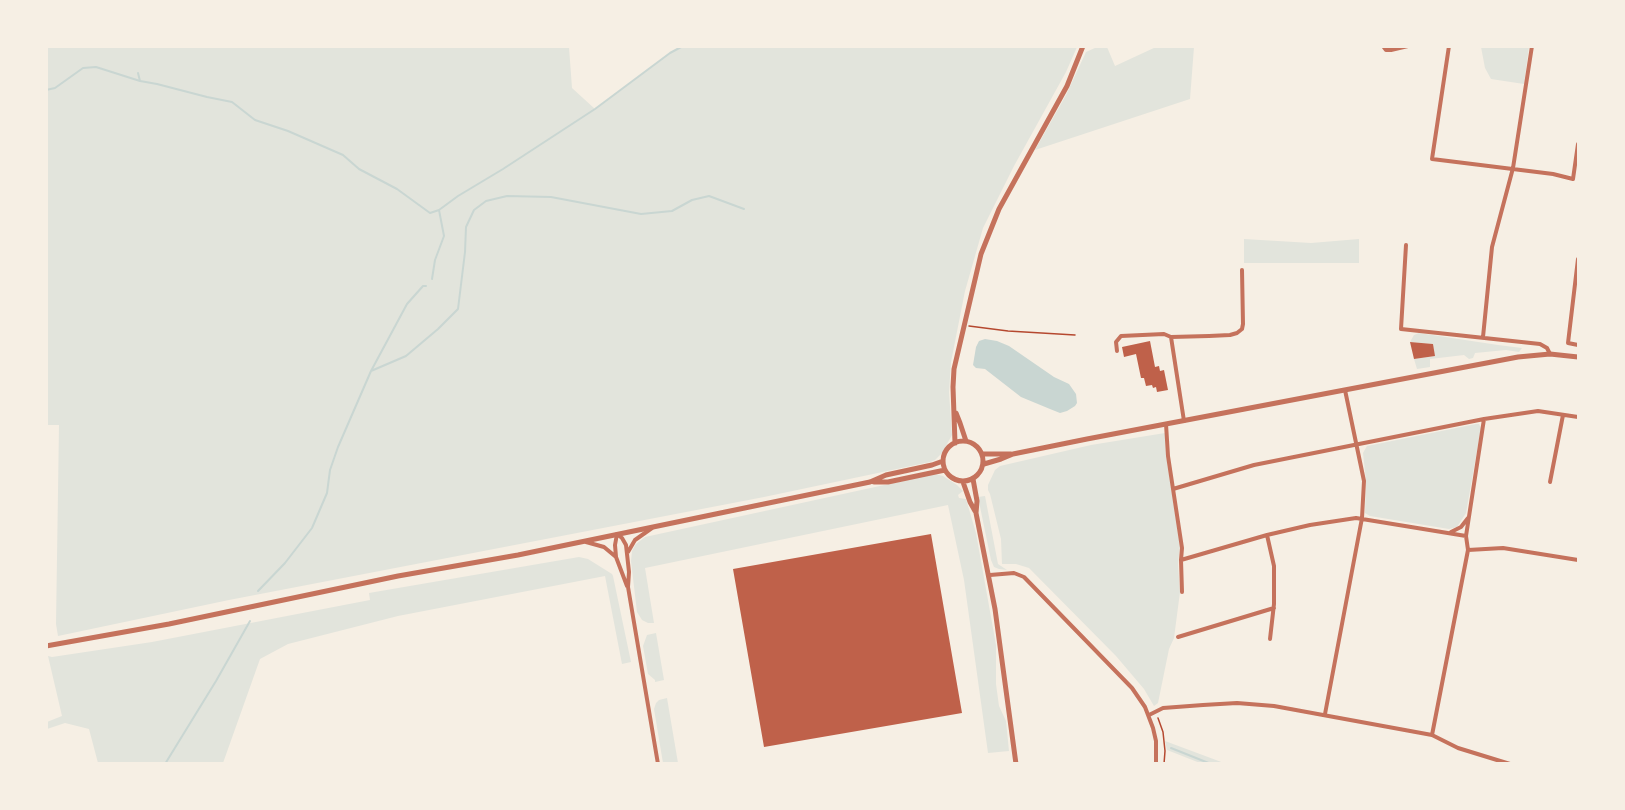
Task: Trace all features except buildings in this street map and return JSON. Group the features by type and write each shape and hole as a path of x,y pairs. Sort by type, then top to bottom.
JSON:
{"street":[{"path":"955,443 953,377 976,270 989,232 1005,198 1066,86 1083,46"},
{"path":"1383,46 1386,50 1408,46"},
{"path":"1449,46 1432,159 1513,168 1573,179 1578,144"},
{"path":"1483,337 1492,247 1513,168 1532,46"},
{"path":"1406,245 1401,328 1539,344 1547,348 1550,354"},
{"path":"1578,260 1568,343 1578,345"},
{"path":"1117,351 1116,342 1121,336 1164,334 1171,337 1237,333 1242,329 1243,324 1242,270"},
{"path":"1171,337 1184,421"},
{"path":"982,454 1013,454 1518,357 1550,354 1578,357"},
{"path":"1325,714 1362,518 1364,481 1345,390"},
{"path":"955,412 966,441"},
{"path":"1173,489 1254,465 1484,419 1529,412 1578,417"},
{"path":"1550,482 1563,415"},
{"path":"1432,735 1468,550 1466,536 1484,419"},
{"path":"1166,424 1167,449 1182,548 1182,592"},
{"path":"966,441 976,445 982,454 984,464 980,473 973,479 963,482 954,479 945,470 943,461 948,448 955,443 966,441"},
{"path":"984,464 1013,454"},
{"path":"870,482 886,475 943,461"},
{"path":"46,646 169,624 398,576 518,555 870,482 888,482 945,470"},
{"path":"973,479 976,513 990,575 1017,764"},
{"path":"963,482 976,513"},
{"path":"1181,561 1268,535 1321,523 1362,518 1466,536"},
{"path":"1449,532 1457,530 1469,518"},
{"path":"627,552 635,540 653,527"},
{"path":"617,534 626,545 628,587"},
{"path":"617,534 616,557 628,587 658,764"},
{"path":"1268,535 1274,566 1274,608 1270,639"},
{"path":"583,542 604,547 616,557"},
{"path":"1468,550 1503,548 1578,560"},
{"path":"990,575 1014,573 1026,578 1126,682 1138,696 1149,715 1156,741 1156,764"},
{"path":"1178,637 1274,608"},
{"path":"1149,715 1163,708 1237,703 1274,706 1432,735 1458,748 1510,764"}],"path":[{"path":"964,325 989,330 1076,335"},
{"path":"1155,712 1162,732 1164,764"}],"shaded area":[{"path":"46,47 569,47 572,88 595,109 670,53 683,47 1077,47 983,228 965,291 951,362 949,392 952,435 942,453 935,460 764,497 229,600 58,636 56,624 59,425 46,425"},
{"path":"1097,47 1107,47 1115,66 1156,47 1194,47 1190,99 1035,150 1066,95 1086,52"},
{"path":"1481,47 1529,47 1524,84 1491,79 1485,68"},
{"path":"1244,239 1311,243 1359,239 1359,263 1244,263"},
{"path":"1419,333 1522,348 1519,352 1506,350 1475,353 1473,358 1469,359 1464,355 1430,359 1430,367 1417,369 1414,359 1434,356 1433,344 1410,342 1414,335"},
{"path":"985,339 1009,346 1054,377 1069,384 1076,394 1075,406 1060,413 1021,397 985,369 976,368 973,365 976,347 979,341"},
{"path":"1479,424 1481,428 1466,513 1457,527 1449,529 1370,516 1365,513 1366,481 1363,453 1367,446"},
{"path":"1165,433 1166,455 1180,546 1178,564 1180,592 1174,638 1169,649 1158,703 1154,706 1144,689 1116,656 1029,568 1016,564 1002,564 1001,539 988,485 995,470 1000,466 1091,445"},
{"path":"935,474 943,476 963,491 958,495 959,498 966,499 976,533 996,645 996,684 999,706 1006,721 1009,751 988,753 964,580 948,505 645,568 654,623 642,620 637,612 631,561 632,551 636,544 645,537"},
{"path":"985,496 998,564 1007,570 994,567 991,560 978,497"},
{"path":"579,557 588,559 613,576 631,662 622,664 605,576 398,616 288,644 260,659 223,763 98,763 89,729 65,723 47,729 47,722 62,716 48,656 152,642 370,600 369,593"},
{"path":"656,633 664,680 655,682 648,674 643,646 647,635"},
{"path":"667,698 678,763 663,763 654,709 659,700"},
{"path":"1165,741 1224,763 1200,763 1167,750"}],"waterway":[{"path":"432,279 435,260 444,236 439,210 595,109 670,53 683,46"},
{"path":"46,90 55,88 83,68 96,67 140,81 232,102 255,120 288,131 343,155 359,169 397,189 430,213 439,210"},
{"path":"138,73 140,81"},
{"path":"371,371 406,356 458,309 466,227 474,210 486,201 507,196 551,197 641,214 672,211 692,200 709,196 744,209"},
{"path":"258,591 285,563 312,528 327,493 330,470 338,447 371,371 407,304 423,286 426,286"},
{"path":"165,764 250,621"},
{"path":"1171,748 1211,764"}]}
